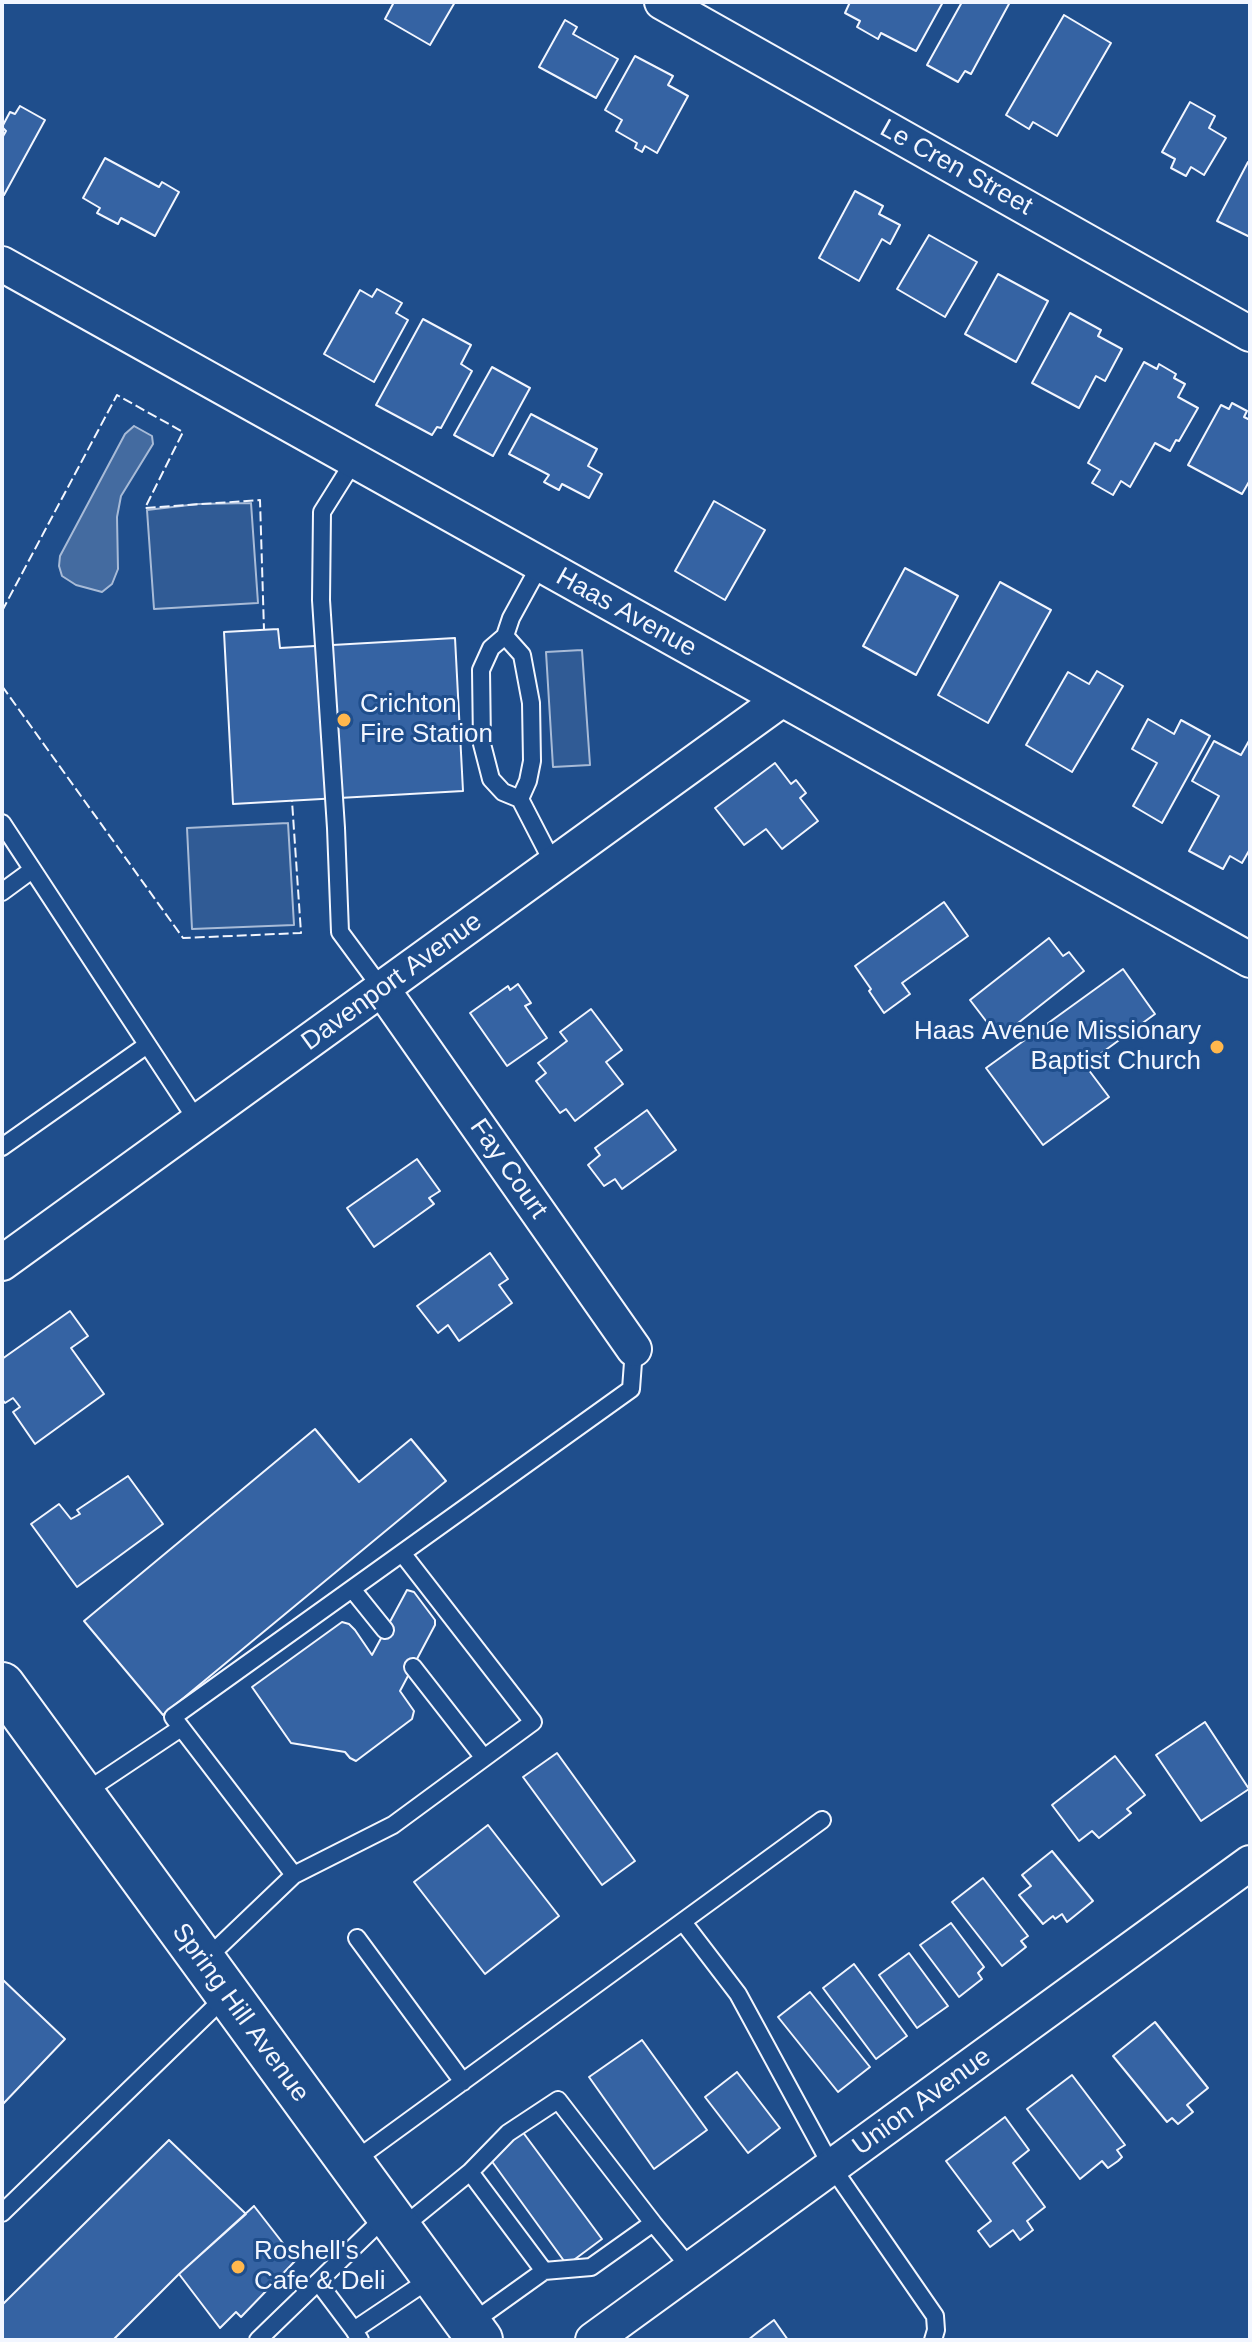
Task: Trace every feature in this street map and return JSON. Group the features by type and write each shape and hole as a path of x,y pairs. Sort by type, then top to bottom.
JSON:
{"main road":[{"name":"Spring Hill Avenue","path":"6,1697 82,1794 474,2333"}],"street":[{"name":"Le Cren Street","path":"662,2 1250,334"},
{"name":"Haas Avenue","path":"2,264 1250,960"},
{"name":"Davenport Avenue","path":"2,1263 781,700"},
{"name":"Fay Court","path":"382,989 634,1349"},
{"name":"Union Avenue","path":"593,2340 1250,1863"}],"lane":[{"path":"354,461 322,512 321,600 340,932 382,989"},
{"path":"540,565 511,618 505,636 491,648 481,670 482,744 491,779 503,792 520,799 554,865"},
{"path":"505,636 522,655 531,703 532,761 520,799"},
{"path":"2,823 198,1122"},
{"path":"2,892 32,870"},
{"path":"2,1147 147,1045"},
{"path":"294,1875 173,1717 631,1389 634,1349"},
{"path":"2,2213 216,1978 294,1875 393,1825 533,1722 402,1553"},
{"path":"352,1589 385,1630"},
{"path":"413,1667 484,1758"},
{"path":"82,1794 181,1728"},
{"path":"350,2164 822,1820"},
{"path":"683,1922 738,1994 832,2167 935,2316 933,2340"},
{"path":"357,1938 463,2082"},
{"path":"258,2340 318,2282 393,2222 470,2172 508,2133 558,2100 691,2269"},
{"path":"470,2172 544,2271"},
{"path":"474,2333 544,2271 591,2267 653,2223"},
{"path":"318,2282 357,2335 433,2277"}],"shaded area":[{"path":"134,426 152,436 153,444 121,496 117,517 118,569 112,584 102,592 76,585 62,576 60,556 125,434"},
{"path":"251,503 258,603 154,609 147,510 198,504"},
{"path":"582,650 590,765 553,767 546,652"},
{"path":"288,823 294,925 192,929 187,828"}],"building":[{"path":"394,2 455,2 430,45 385,19"},
{"path":"850,2 943,2 916,51 881,33 878,39 857,27 860,21 845,13"},
{"path":"962,2 1010,2 971,74 965,71 958,82 927,65"},
{"path":"1064,15 1111,43 1057,136 1033,122 1029,129 1006,115"},
{"path":"565,20 577,27 573,34 618,59 596,98 539,67"},
{"path":"635,56 673,76 668,85 688,96 657,153 645,146 642,152 635,148 637,143 616,131 622,120 605,110"},
{"path":"1190,102 1215,116 1209,128 1226,138 1204,175 1191,167 1186,176 1171,168 1175,159 1162,152"},
{"path":"20,106 45,120 4,195 2,138 6,131 2,127 10,112 15,114"},
{"path":"105,158 159,187 162,182 179,192 155,236 121,218 118,224 97,213 100,208 83,198"},
{"path":"1248,162 1250,164 1250,237 1217,221"},
{"path":"855,191 883,206 879,214 900,225 890,244 882,239 859,281 819,258"},
{"path":"929,235 977,262 945,317 897,289"},
{"path":"998,274 1048,301 1016,362 965,334"},
{"path":"377,289 402,303 396,313 408,320 374,382 324,354 360,290 372,297"},
{"path":"1070,313 1101,330 1098,336 1122,349 1105,381 1096,376 1079,408 1032,383"},
{"path":"423,319 471,345 461,364 472,371 441,428 437,427 432,435 376,405"},
{"path":"1144,362 1157,369 1159,364 1176,374 1174,378 1185,384 1178,397 1198,408 1170,451 1155,443 1130,487 1121,481 1113,495 1092,483 1100,470 1088,463"},
{"path":"492,367 530,388 493,456 454,435"},
{"path":"1232,403 1247,411 1244,417 1250,420 1250,480 1242,494 1188,465 1221,405 1229,409"},
{"path":"531,414 597,449 588,466 602,474 589,498 562,484 559,490 544,482 549,475 509,454"},
{"path":"714,501 765,530 725,600 675,571"},
{"path":"905,568 958,596 916,675 863,646"},
{"path":"1000,582 1051,610 988,723 938,695"},
{"name":"Crichton Fire Station","path":"278,629 280,648 455,638 463,791 233,804 224,632"},
{"path":"1097,671 1123,686 1072,772 1026,745 1068,672 1089,684"},
{"path":"1148,719 1174,734 1181,720 1210,736 1162,823 1133,806 1157,763 1132,749"},
{"path":"1250,739 1250,849 1242,863 1230,856 1223,869 1189,851 1219,796 1192,781 1214,741 1241,755"},
{"path":"775,763 791,784 796,780 806,793 800,798 818,821 782,849 766,829 744,845 715,808"},
{"path":"944,902 968,936 902,983 910,994 884,1013 855,966"},
{"path":"1049,938 1063,956 1069,952 1084,971 999,1038 970,1000"},
{"path":"1123,969 1155,1014 1085,1065 1109,1097 1043,1145 986,1068"},
{"path":"518,984 531,1003 525,1006 547,1038 507,1066 470,1013 508,986 510,990"},
{"path":"591,1009 622,1050 606,1062 623,1084 575,1121 566,1109 560,1113 536,1081 546,1073 538,1063 567,1041 560,1032"},
{"path":"647,1110 676,1150 622,1189 615,1179 604,1186 588,1165 600,1155 595,1148"},
{"path":"417,1159 440,1191 429,1198 434,1204 374,1247 347,1208"},
{"path":"490,1253 508,1279 499,1285 512,1303 459,1341 448,1325 438,1333 417,1306"},
{"path":"70,1311 88,1336 71,1348 104,1394 35,1444 13,1412 20,1407 13,1398 5,1403 2,1399 2,1359"},
{"path":"315,1429 359,1482 411,1439 446,1481 163,1715 84,1621"},
{"path":"128,1476 163,1524 77,1587 31,1524 59,1504 71,1519 80,1514 77,1510"},
{"path":"407,1590 414,1592 435,1620 400,1691 414,1711 412,1719 356,1761 345,1752 291,1743 252,1687 342,1622 355,1630 372,1655"},
{"path":"1205,1722 1249,1789 1201,1821 1156,1755"},
{"path":"557,1753 635,1861 602,1885 523,1777"},
{"path":"1115,1756 1145,1795 1127,1809 1131,1813 1099,1838 1092,1831 1079,1841 1052,1805"},
{"path":"488,1825 559,1916 485,1974 414,1882"},
{"path":"1052,1851 1093,1901 1067,1922 1062,1914 1055,1919 1053,1916 1043,1924 1019,1895 1031,1886 1022,1875"},
{"path":"983,1878 1028,1936 1021,1941 1026,1947 1002,1966 952,1902"},
{"path":"951,1923 984,1967 978,1973 982,1979 959,1997 920,1945"},
{"path":"909,1953 948,2006 917,2028 879,1975"},
{"path":"854,1964 907,2036 876,2059 823,1988"},
{"path":"2,1979 65,2039 2,2105"},
{"path":"810,1992 870,2067 838,2092 778,2017"},
{"path":"1155,2022 1208,2088 1187,2105 1193,2112 1178,2124 1172,2118 1167,2122 1113,2056"},
{"path":"642,2040 707,2130 654,2169 589,2077"},
{"path":"737,2072 780,2128 748,2153 705,2097"},
{"path":"1072,2075 1125,2145 1117,2150 1122,2157 1118,2161 1108,2168 1102,2161 1080,2179 1027,2109"},
{"path":"1005,2117 1029,2150 1013,2163 1045,2207 1027,2221 1033,2230 1020,2240 1013,2230 990,2247 978,2231 991,2221 946,2161"},
{"path":"522,2131 602,2239 567,2265 488,2156"},
{"path":"169,2140 246,2214 179,2274 113,2340 2,2340 2,2305"},
{"name":"Roshell's Cafe & Deli","path":"254,2206 296,2260 241,2317 236,2312 220,2328 179,2274"},
{"path":"774,2320 788,2340 748,2340 758,2332"}],"fence":[{"path":"2,611 117,395 183,432 145,508 260,500 264,630"},
{"path":"2,686 183,938 301,933 292,801"}],"place":[{"name":"Crichton Fire Station","path":"344,720"},
{"name":"Haas Avenue Missionary Baptist Church","path":"1217,1047"},
{"name":"Roshell's Cafe & Deli","path":"238,2267"}]}
